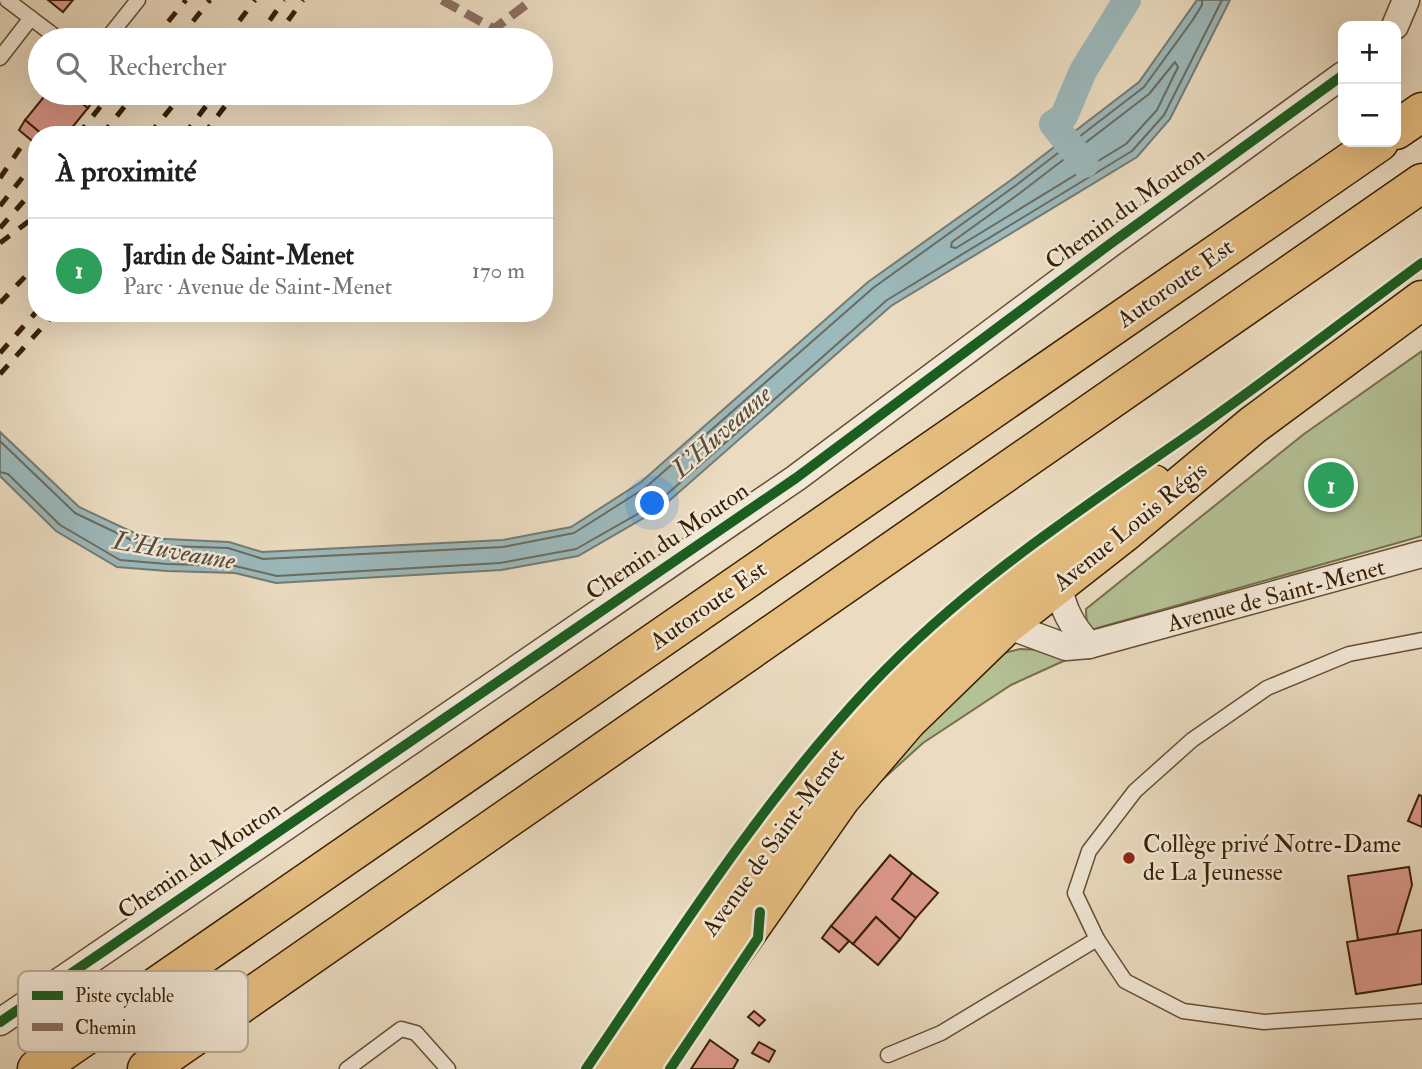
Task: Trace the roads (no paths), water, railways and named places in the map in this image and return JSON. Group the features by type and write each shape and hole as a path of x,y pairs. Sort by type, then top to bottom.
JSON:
{"main road":[{"path":"1401,127 1422,112"},
{"name":"Autoroute Est","path":"179,971 1372,147"},
{"path":"248,999 1422,183"},
{"name":"Avenue Louis Régis","path":"1006,625 1253,425 1422,300"},
{"name":"Avenue Louis Régis","path":"1017,574 1075,530 1253,425"},
{"name":"Avenue de Saint-Menet","path":"610,1069 816,775 950,632 1017,574"},
{"name":"Avenue de Saint-Menet","path":"651,1069 841,798 908,720 1006,625"},
{"name":"Autoroute Est","path":"37,1069 62,1052"},
{"path":"147,1069 171,1052"}],"street":[{"path":"1397,21 1406,0"},
{"name":"Chemin du Mouton","path":"73,971 796,478 1110,244 1338,79"},
{"name":"Avenue de Saint-Menet","path":"1006,625 1066,647 1089,645 1422,554"},
{"path":"1059,584 1061,603 1074,629 1089,645"},
{"name":"Chemin du Mouton","path":"0,1021 18,1009"}],"lane":[{"path":"8,0 45,28"},
{"path":"116,28 138,0"},
{"path":"0,58 32,18"},
{"path":"1422,640 1349,654 1267,688 1192,740 1135,791 1089,851 1075,893 1097,939 1125,981 1183,1011 1265,1022 1422,1011"},
{"path":"888,1055 941,1033 1097,939"},
{"path":"347,1069 401,1029 415,1033 448,1069"}],"water":[{"name":"L'Huveaune","path":"1197,0 1230,0 1170,119 1137,157 891,306 661,508 578,556 501,570 276,583 235,573 117,567 56,531 0,476 0,432 79,507 145,538 229,542 262,552 503,540 571,527 641,482 868,282 1011,180 1139,82"}],"waterway":[{"path":"1085,164 1053,124 1064,116 1083,71 1127,0"}],"railway":[{"path":"163,28 186,0"},
{"path":"188,28 210,0"},
{"path":"234,28 255,0"},
{"path":"264,28 284,0"},
{"path":"283,28 303,0"},
{"path":"85,126 102,105"},
{"path":"109,126 126,105"},
{"path":"156,126 173,105"},
{"path":"191,126 207,105"},
{"path":"210,126 226,105"},
{"path":"0,178 25,141"},
{"path":"0,206 28,170"},
{"path":"0,228 28,196"},
{"path":"0,243 28,222"},
{"path":"0,303 28,273"},
{"path":"0,353 28,321"},
{"path":"0,374 47,322"}],"place":[{"name":"Jardin de Saint-Menet","path":"1331,485"},
{"name":"Collège privé Notre-Dame de La Jeunesse","path":"1129,858"}]}
